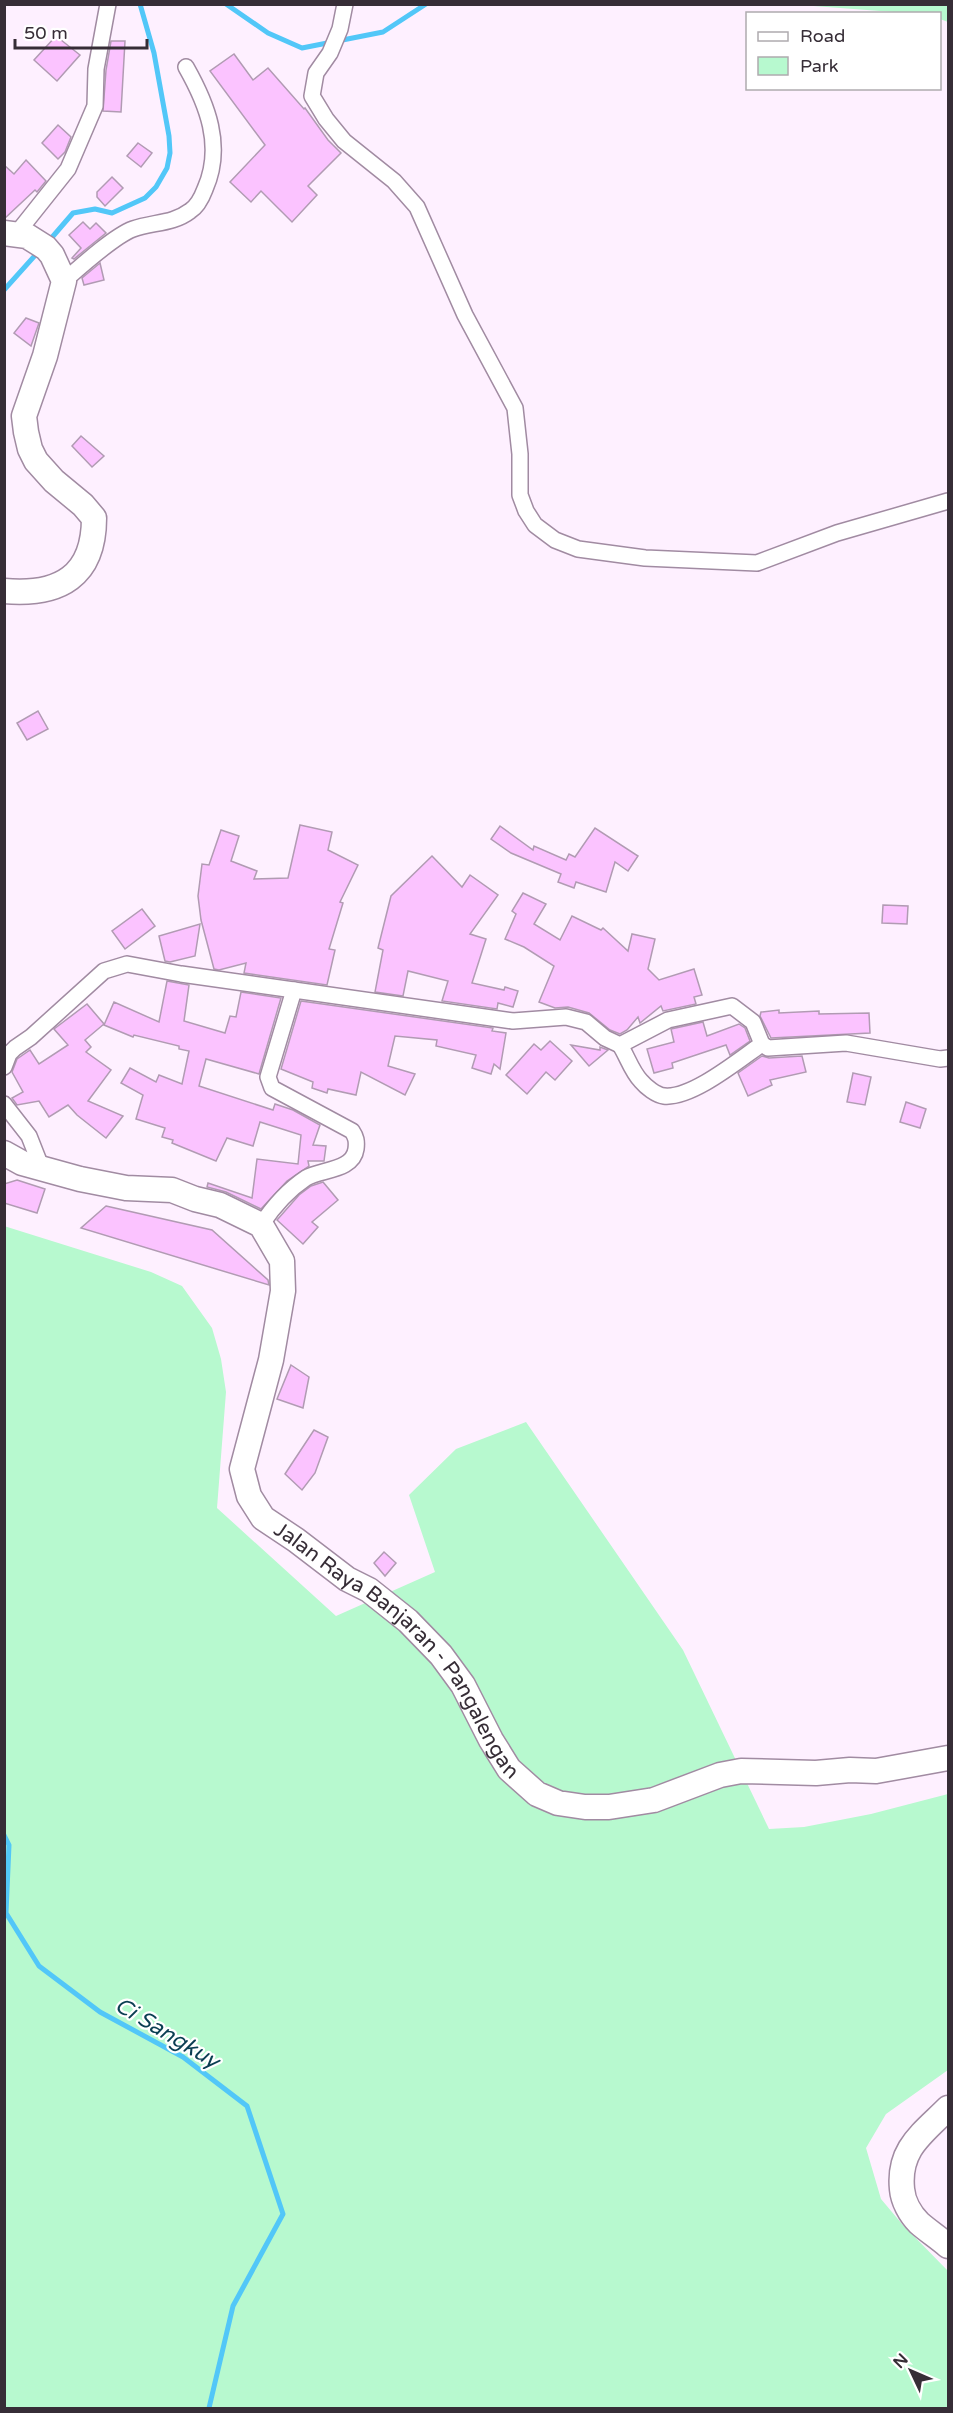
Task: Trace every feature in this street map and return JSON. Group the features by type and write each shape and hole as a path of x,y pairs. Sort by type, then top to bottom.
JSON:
{"main road":[{"path":"4,591 43,590 55,587 69,579 86,562 94,540 94,518 36,461 30,449 24,416 45,356 59,292 64,281 52,255 46,248 27,236 11,233"},
{"path":"4,1153 22,1163 42,1169 126,1188 172,1190 233,1210 241,1217 261,1225"},
{"name":"Jalan Raya Banjaran - Pangalengan","path":"261,1225 282,1260 283,1290 271,1360 242,1469 249,1496 263,1518 297,1540 347,1579 369,1590 408,1621 441,1655 463,1685 491,1740 509,1769 537,1794 558,1803 609,1808 654,1800 720,1775 741,1771 816,1773 850,1770 876,1771 948,1758"},
{"path":"948,2108 905,2153 900,2172 903,2195 910,2212 918,2223 948,2246"}],"street":[{"path":"11,233 68,169 94,106 96,69 108,4"},
{"path":"345,4 340,29 330,53 316,73 312,96 326,119 344,141 394,181 417,207 465,315 515,408 520,454 520,495 526,511 545,534 567,546 578,549 645,558 757,563 837,533 948,501"},
{"path":"64,281 122,235 133,229 166,223 180,217 192,210 201,200 214,165 212,124 197,85 186,67"},
{"path":"4,1066 9,1054 15,1048 38,1031 104,971 127,963 181,974 513,1021 566,1017 586,1022 605,1038 620,1045 639,1080 651,1090 664,1096 686,1092 713,1079 762,1044"},
{"path":"261,1225 276,1203 307,1177 348,1162 355,1154 357,1140 352,1131 272,1088 268,1077 294,990"},
{"path":"620,1045 668,1020 732,1006 753,1022 762,1044 774,1049 846,1043 940,1059 948,1058"},
{"path":"4,1104 29,1137 42,1169"}],"green space":[{"path":"800,5 948,5 948,22 941,19 941,12 894,12"},
{"path":"4,1226 151,1272 182,1286 212,1328 221,1359 226,1392 217,1508 336,1616 435,1572 409,1495 456,1449 526,1422 683,1650 769,1829 804,1827 871,1814 948,1794 948,2070 886,2114 866,2148 881,2199 948,2271 948,2408 5,2408"}],"building":[{"path":"56,36 80,55 57,81 34,60"},
{"path":"111,41 125,41 121,112 103,111"},
{"path":"234,54 253,80 268,68 305,108 328,140 341,153 308,186 317,195 292,222 261,191 251,202 230,182 265,145 210,71"},
{"path":"58,125 71,137 65,152 58,159 42,143"},
{"path":"138,143 152,153 141,167 127,156"},
{"path":"26,160 46,181 37,192 35,190 4,219 4,165 14,174"},
{"path":"112,177 123,188 105,206 97,197 97,192"},
{"path":"83,222 90,229 96,223 106,233 74,259 72,258 81,248 69,235"},
{"path":"100,263 104,280 84,285 82,278"},
{"path":"26,318 39,323 31,346 14,333"},
{"path":"81,436 104,456 92,467 72,446"},
{"path":"38,711 48,729 27,740 17,723"},
{"path":"300,825 332,832 328,850 358,865 340,902 343,903 329,949 335,950 327,985 244,973 246,963 219,970 214,969 201,920 198,896 202,864 209,865 221,830 239,836 231,861 257,871 254,879 288,878"},
{"path":"500,826 533,850 534,846 566,860 569,854 575,857 595,828 638,856 628,871 615,862 606,892 576,882 574,888 558,882 561,874 511,853 491,839"},
{"path":"432,856 462,887 470,875 498,895 470,934 486,939 472,983 518,991 513,1007 498,1003 497,1009 442,1001 448,981 408,971 403,996 375,992 383,950 378,948 391,896"},
{"path":"523,893 546,904 534,924 560,940 572,916 601,930 603,928 628,951 632,934 655,939 648,969 659,980 694,969 702,995 694,997 696,1004 663,1011 661,1006 640,1023 638,1017 627,1030 620,1034 610,1030 589,1013 568,1007 555,1008 539,1002 554,966 524,947 505,939 516,914 512,911"},
{"path":"883,905 908,906 907,924 882,923"},
{"path":"142,909 155,926 125,949 112,931"},
{"path":"200,924 195,956 170,962 165,961 159,936"},
{"path":"167,981 189,985 184,1021 225,1033 230,1016 236,1017 241,992 281,998 259,1074 206,1059 199,1086 273,1110 275,1104 293,1110 320,1125 313,1145 326,1146 324,1161 308,1161 309,1166 287,1181 261,1209 226,1192 207,1187 208,1183 252,1198 257,1159 298,1164 301,1135 260,1122 253,1146 227,1138 216,1161 162,1137 165,1128 136,1119 143,1095 121,1083 130,1068 156,1082 159,1075 182,1084 189,1051 179,1049 179,1046 134,1035 133,1037 104,1025 114,1002 159,1022"},
{"path":"301,1001 493,1028 492,1031 506,1033 500,1069 494,1064 491,1074 472,1068 476,1055 436,1046 437,1040 395,1036 388,1066 415,1074 405,1095 361,1072 356,1095 328,1089 327,1093 312,1088 313,1082 281,1069"},
{"path":"87,1004 104,1024 85,1040 91,1047 86,1052 111,1070 88,1101 123,1116 106,1138 68,1105 49,1117 39,1101 17,1105 12,1098 23,1092 12,1072 17,1059 30,1050 39,1064 68,1045 54,1029"},
{"path":"779,1010 779,1013 819,1011 819,1014 869,1013 870,1033 771,1038 760,1016 761,1012"},
{"path":"703,1022 707,1036 739,1024 745,1028 750,1041 730,1055 726,1045 672,1063 673,1068 654,1073 647,1049 674,1042 671,1029"},
{"path":"550,1041 572,1061 555,1080 546,1072 527,1094 506,1075 534,1044 541,1050"},
{"path":"571,1045 600,1050 600,1047 608,1050 589,1066"},
{"path":"762,1056 769,1058 802,1056 806,1072 770,1080 772,1085 748,1096 738,1073"},
{"path":"853,1073 871,1077 865,1105 847,1102"},
{"path":"906,1102 926,1109 920,1128 900,1122"},
{"path":"17,1180 45,1189 37,1213 4,1203 4,1184"},
{"path":"323,1182 338,1200 312,1222 318,1227 303,1244 277,1220 299,1195 311,1186"},
{"path":"106,1206 212,1230 268,1280 269,1285 81,1228"},
{"path":"291,1365 309,1377 303,1408 277,1399"},
{"path":"314,1430 328,1437 315,1473 302,1490 285,1474"},
{"path":"384,1552 396,1563 385,1576 374,1563"}],"waterway":[{"path":"48,242 73,213 95,209 112,213 145,198 156,187 167,168 170,153 169,136 154,53 140,4"},
{"path":"226,4 268,33 302,48 383,32 426,4"},
{"path":"4,290 39,251"},
{"name":"Ci Sangkuy","path":"4,1835 9,1845 6,1913 39,1966 100,2012 183,2057 247,2106 283,2214 233,2306 209,2408"}]}
